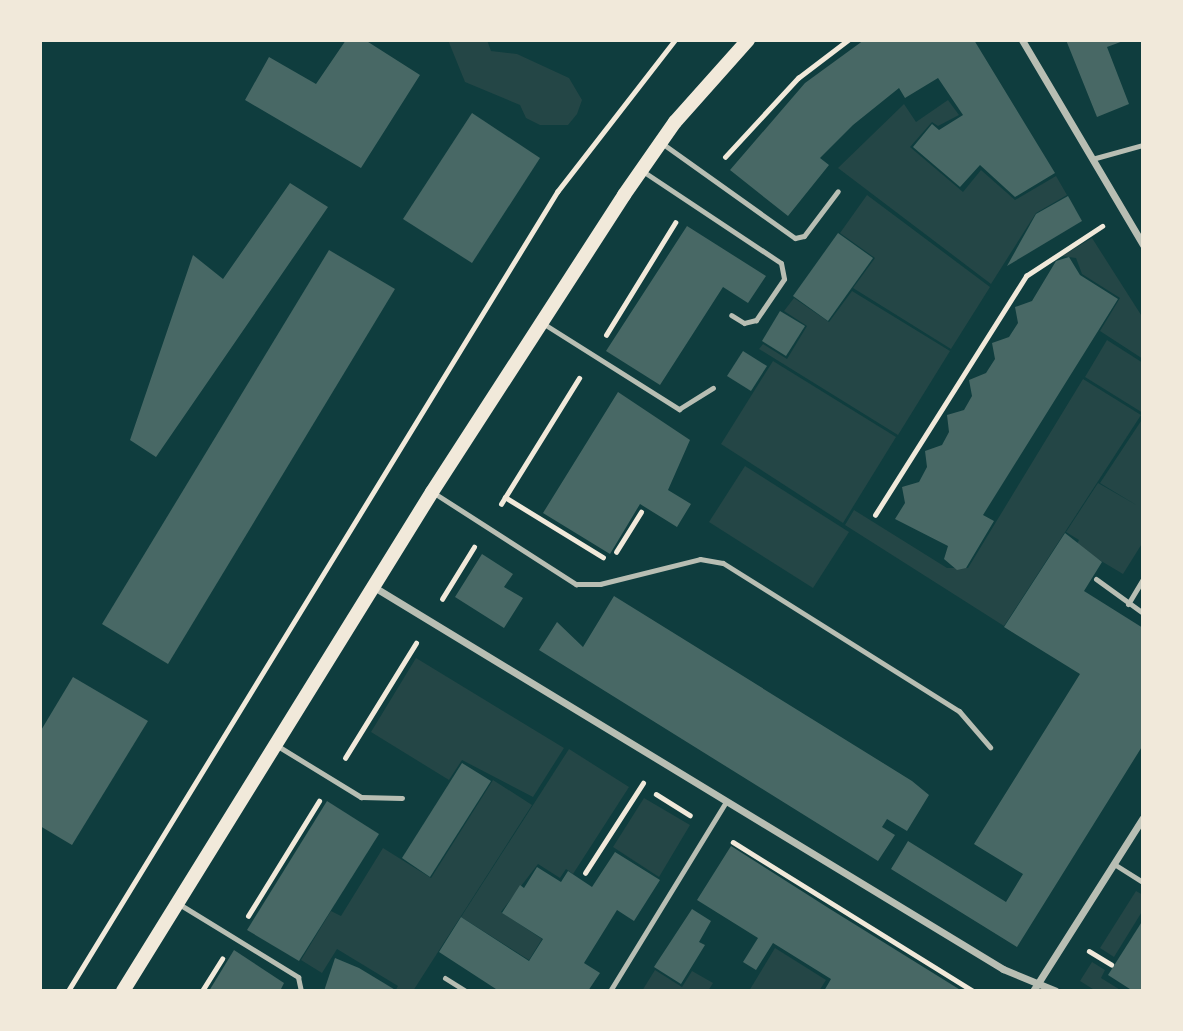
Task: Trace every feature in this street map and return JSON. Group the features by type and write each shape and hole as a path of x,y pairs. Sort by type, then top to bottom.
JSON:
{"main road":[{"path":"123,991 432,492 541,322 661,142 748,40"}],"street":[{"path":"1022,40 1143,246"},
{"path":"373,587 1003,969 1036,987 1056,991"},
{"path":"1036,987 1143,818"}],"lane":[{"path":"661,142 795,238 804,236 838,191"},
{"path":"1092,159 1143,145"},
{"path":"641,170 780,263 784,279 756,320 744,323 731,315"},
{"path":"541,322 678,409 713,388"},
{"path":"432,492 576,584 600,584 700,559 723,562 959,711 990,747"},
{"path":"1096,579 1143,613"},
{"path":"1128,604 1143,579"},
{"path":"275,745 361,797 402,798"},
{"path":"610,991 726,802"},
{"path":"1134,832 1143,838"},
{"path":"1114,864 1143,882"},
{"path":"177,903 298,977 301,991"},
{"path":"445,978 466,991"}],"path":[{"path":"68,991 557,192 676,40"},
{"path":"709,177 759,115 848,40"},
{"path":"487,526 690,202"},
{"path":"876,515 1026,276 1123,213"},
{"path":"506,497 606,558 641,512"},
{"path":"585,873 657,760"}],"shaded area":[{"path":"448,40 487,40 491,51 517,54 569,78 582,100 577,114 568,125 540,125 526,118 520,105 465,82"},
{"path":"948,100 959,115 938,126 932,122 910,147 963,192 981,170 1015,200 1056,176 1067,195 1036,213 991,284 838,168 904,104 916,122"},
{"path":"867,195 990,287 951,349 853,288 875,258 840,233"},
{"path":"1092,238 1143,318 1143,359 1100,331 1120,298 1082,274 1076,258 1062,256"},
{"path":"852,291 950,351 898,435 759,349 763,344 787,359 807,326 784,311 794,298 829,322"},
{"path":"1107,340 1143,363 1143,413 1085,377"},
{"path":"773,361 896,437 843,523 721,444"},
{"path":"1083,379 1141,415 1004,626 845,525 854,510 947,568 968,568"},
{"path":"1143,418 1143,542 1123,574 1076,546 1079,540 1066,532 1098,483 1138,506 1100,483"},
{"path":"745,466 849,532 813,588 709,522"},
{"path":"416,658 564,748 533,797 462,760 449,780 371,732"},
{"path":"569,749 629,787 573,874 566,869 560,878 538,864 501,912 542,939 529,960 461,917"},
{"path":"493,780 532,805 413,991 395,991 398,986 337,949 322,973 301,960 331,911 341,916 383,848 431,878"},
{"path":"644,798 690,825 659,877 613,847"},
{"path":"1136,891 1143,895 1143,910 1114,957 1100,948"},
{"path":"775,948 826,980 819,991 749,991"},
{"path":"1092,962 1105,970 1101,978 1122,991 1096,991 1080,981"},
{"path":"655,970 682,987 692,971 713,983 708,991 642,991"}],"building":[{"path":"346,40 365,40 420,75 361,168 245,100 269,57 316,84"},
{"path":"864,40 974,40 1055,173 1015,197 980,165 960,187 913,147 932,124 939,130 963,115 938,78 905,98 899,88 853,125 820,158 829,165 788,216 730,170 805,83"},
{"path":"1066,40 1126,40 1107,47 1129,104 1097,117"},
{"path":"472,113 540,158 472,263 403,219"},
{"path":"290,183 328,207 156,457 130,440 193,255 223,279"},
{"path":"1068,196 1082,221 1007,266 1036,214"},
{"path":"687,226 766,276 748,303 723,287 660,385 606,351"},
{"path":"838,233 873,258 828,321 793,296"},
{"path":"329,250 395,289 168,664 102,624"},
{"path":"1069,257 1080,275 1118,299 983,515 994,521 966,568 957,570 944,559 948,546 895,519 905,503 902,487 919,482 927,467 925,451 942,445 949,432 947,415 964,410 972,396 969,380 986,373 995,359 992,343 1009,337 1018,323 1015,307 1032,301 1056,261"},
{"path":"780,311 805,326 786,356 762,341"},
{"path":"743,351 767,366 751,391 727,376"},
{"path":"618,392 690,440 668,490 691,504 677,527 640,504 610,554 543,513"},
{"path":"1065,533 1102,562 1084,591 1143,628 1143,745 1017,947 891,869 908,841 1006,902 1023,874 974,844 1080,674 1004,627"},
{"path":"482,554 513,574 504,587 523,598 504,628 455,597"},
{"path":"614,596 912,781 929,795 907,831 887,819 882,827 895,835 878,861 539,650 557,622 583,647"},
{"path":"73,677 148,721 72,845 40,826 40,732"},
{"path":"462,763 491,781 430,877 402,858"},
{"path":"327,801 379,834 299,961 247,930"},
{"path":"731,846 962,991 824,991 831,979 773,943 756,970 743,962 758,938 697,900"},
{"path":"615,852 660,880 634,921 617,910 584,963 600,973 588,991 499,991 439,952 461,917 529,961 543,939 502,913 520,885 524,888 537,867 561,882 568,871 592,887"},
{"path":"692,909 711,921 699,942 705,945 681,984 654,967"},
{"path":"1143,920 1143,991 1133,991 1108,975"},
{"path":"234,950 284,983 280,991 209,991"},
{"path":"335,958 359,968 397,991 324,991"}]}
